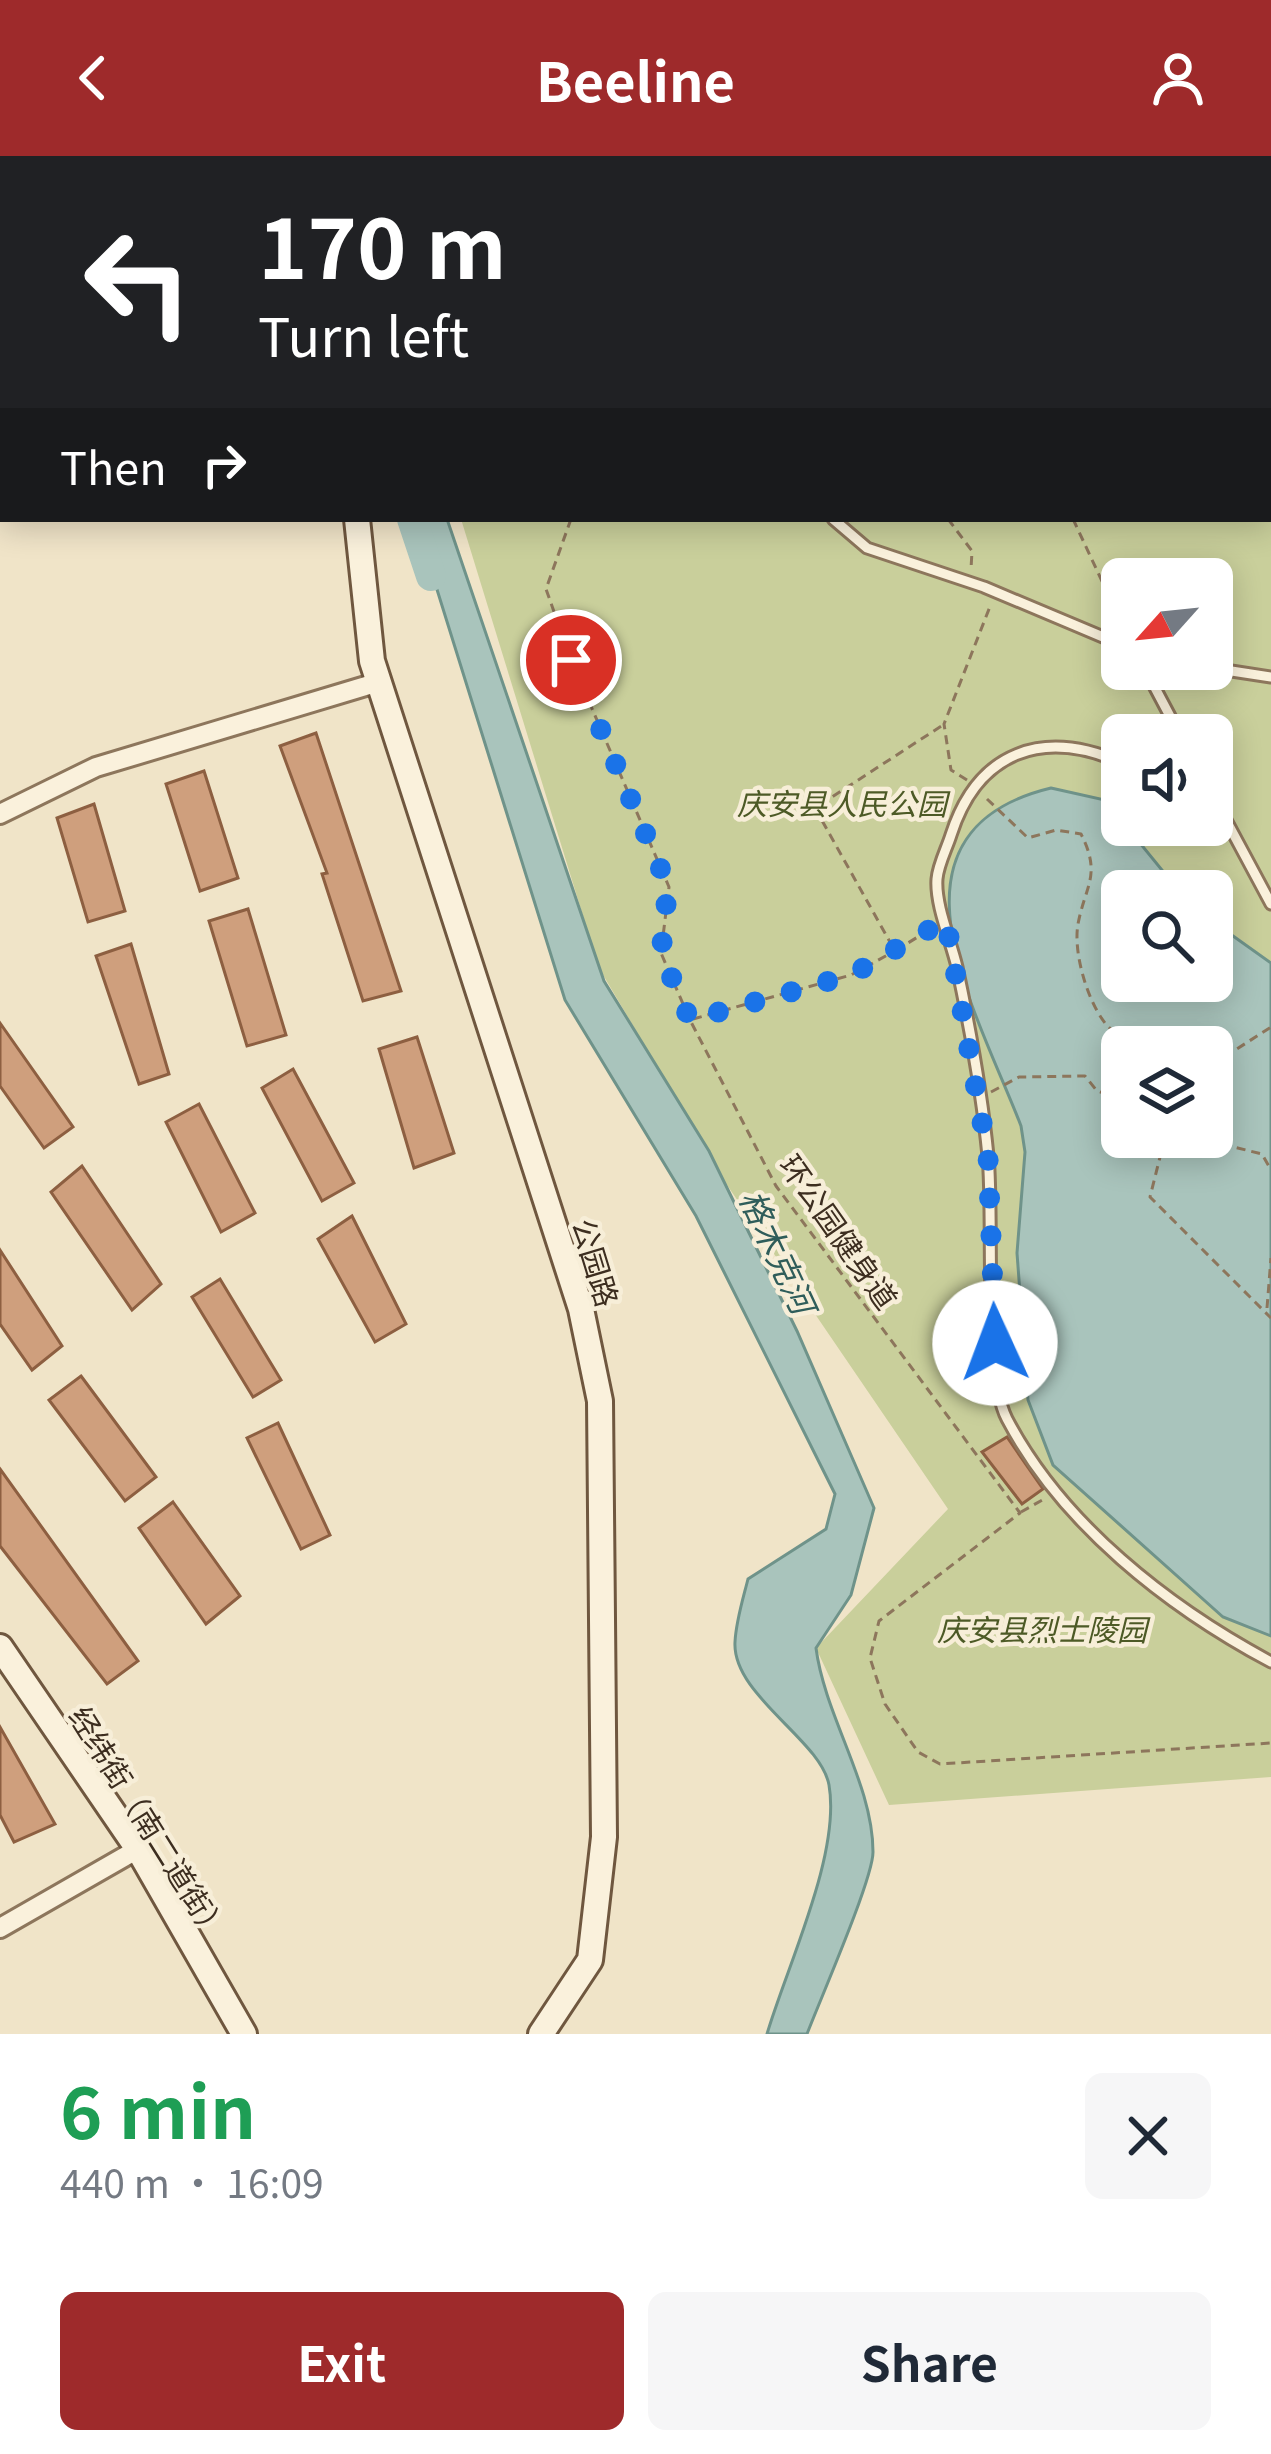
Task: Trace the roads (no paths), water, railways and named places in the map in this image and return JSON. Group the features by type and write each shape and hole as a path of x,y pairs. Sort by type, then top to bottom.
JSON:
{"street":[{"name":"公园路","path":"357,522 379,682 581,1309 600,1401 604,1837 590,1960 541,2034"},
{"path":"0,814 96,767 379,682"},
{"name":"经纬街（南二道街）","path":"0,1647 138,1849 244,2034"},
{"path":"0,1928 138,1849"}],"lane":[{"path":"837,522 867,548 996,592 1101,636"},
{"path":"1233,671 1271,677"},
{"path":"1101,753 1087,747 1047,747 1010,758 974,784 959,808 937,880 988,1156 995,1343 1004,1414 1054,1493 1178,1606 1271,1662"},
{"path":"1233,833 1271,904"}],"water":[{"path":"416,522 448,522 604,981 709,1151 797,1331 874,1508 851,1595 816,1648 865,1801 873,1852 856,1912 807,2034 767,2034 820,1876 831,1813 829,1785 811,1751 747,1680 735,1642 748,1579 826,1529 835,1494 696,1216 565,1000"},
{"path":"1051,788 1101,799 1101,846 1142,846 1162,870 1101,870 1101,1002 1233,1002 1233,936 1271,963 1271,1636 1223,1617 1053,1465 1028,1400 1017,1253 1025,1152 1021,1126 982,1032 952,931 950,884 963,843 996,811"}],"waterway":[{"name":"格木克河","path":"413,522 431,576"}],"park label":[{"name":"庆安县人民公园","path":"842,802"},
{"name":"庆安县烈士陵园","path":"1042,1628"}]}
